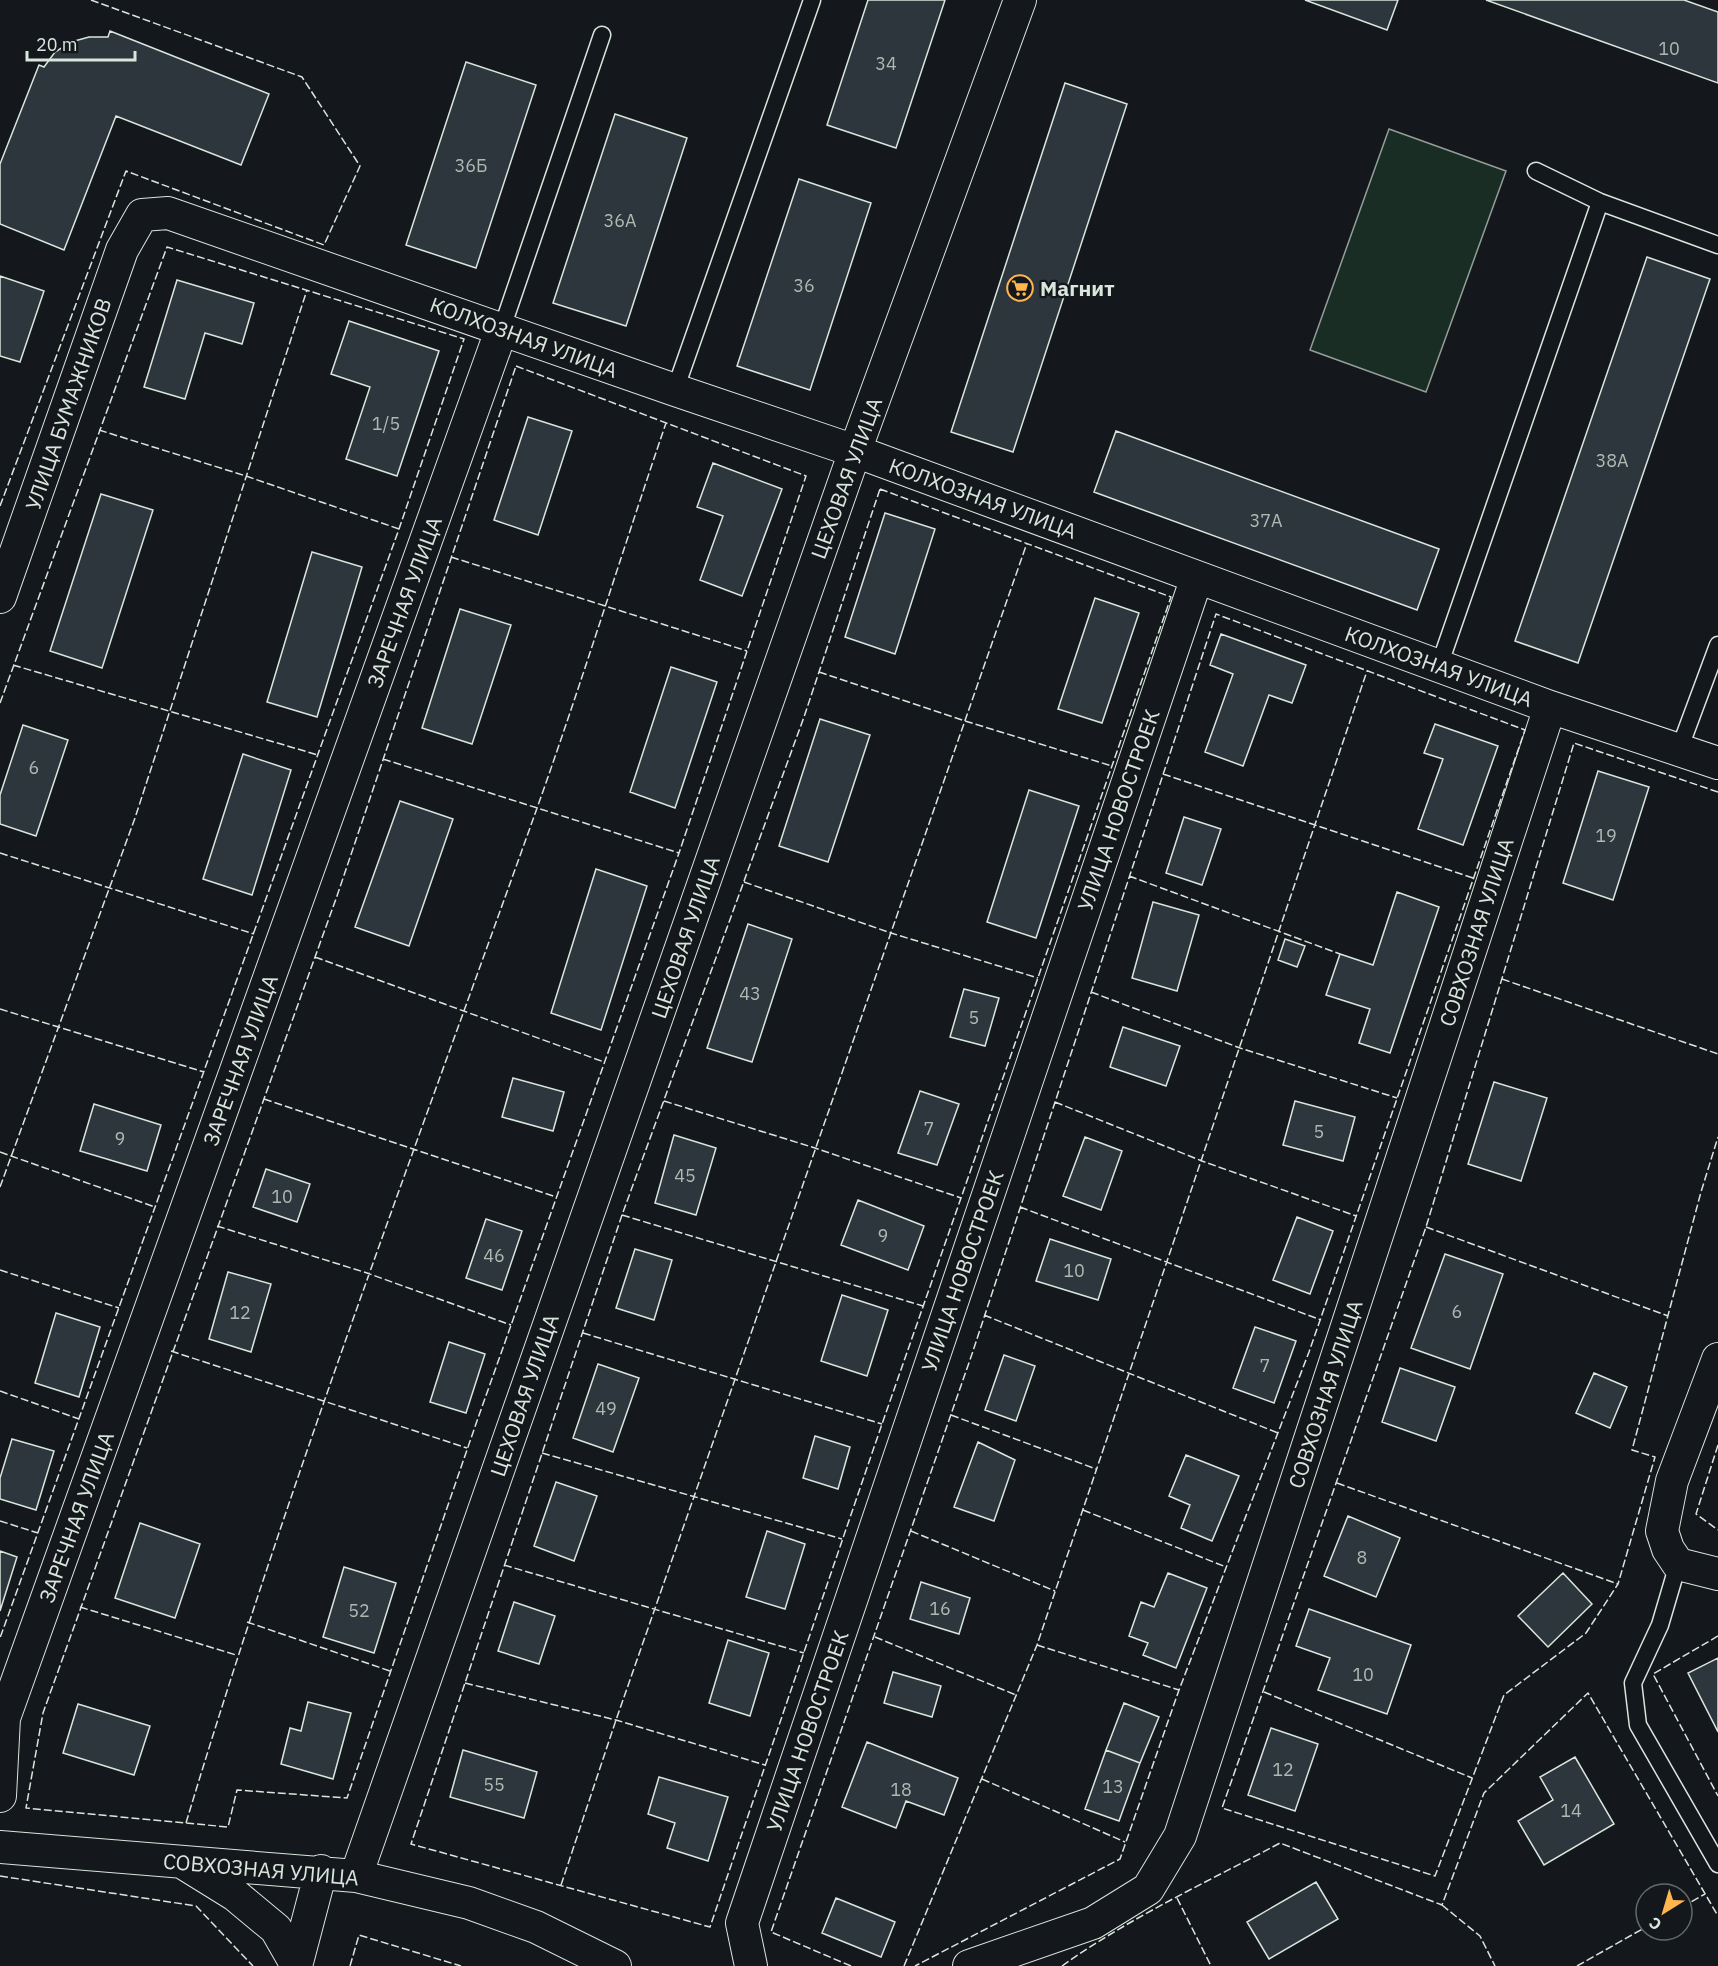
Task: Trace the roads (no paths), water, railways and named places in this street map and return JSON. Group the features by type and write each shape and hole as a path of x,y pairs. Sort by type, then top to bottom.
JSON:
{"street":[{"name":"ЦЕХОВАЯ УЛИЦА","path":"356,1876 855,451 1020,0"},
{"name":"КОЛХОЗНАЯ УЛИЦА","path":"142,215 168,213 502,328 855,451 1550,707 1718,763"},
{"name":"УЛИЦА БУМАЖНИКОВ","path":"0,597 122,250 142,215"},
{"name":"ЗАРЕЧНАЯ УЛИЦА","path":"0,1796 4,1718 502,328"},
{"name":"УЛИЦА НОВОСТРОЕК","path":"751,1966 742,1923 1197,577"},
{"name":"СОВХОЗНАЯ УЛИЦА","path":"969,1966 1093,1923 1148,1889 1180,1836 1550,707"},
{"path":"1718,1359 1672,1481 1662,1531 1668,1550 1678,1564 1718,1574"},
{"name":"СОВХОЗНАЯ УЛИЦА","path":"0,1847 356,1876 469,1903 536,1927 615,1966"},
{"path":"179,1861 235,1895 276,1929 296,1965"},
{"path":"296,1965 321,1872"}],"lane":[{"path":"675,390 813,0"},
{"path":"502,328 602,35"},
{"path":"1536,171 1600,202 1718,245"},
{"path":"1439,666 1600,202"},
{"path":"1679,750 1718,645"},
{"path":"1678,1564 1660,1625 1633,1683 1638,1725 1718,1864"}],"place":[{"name":"Магнит","path":"1020,288"}]}
